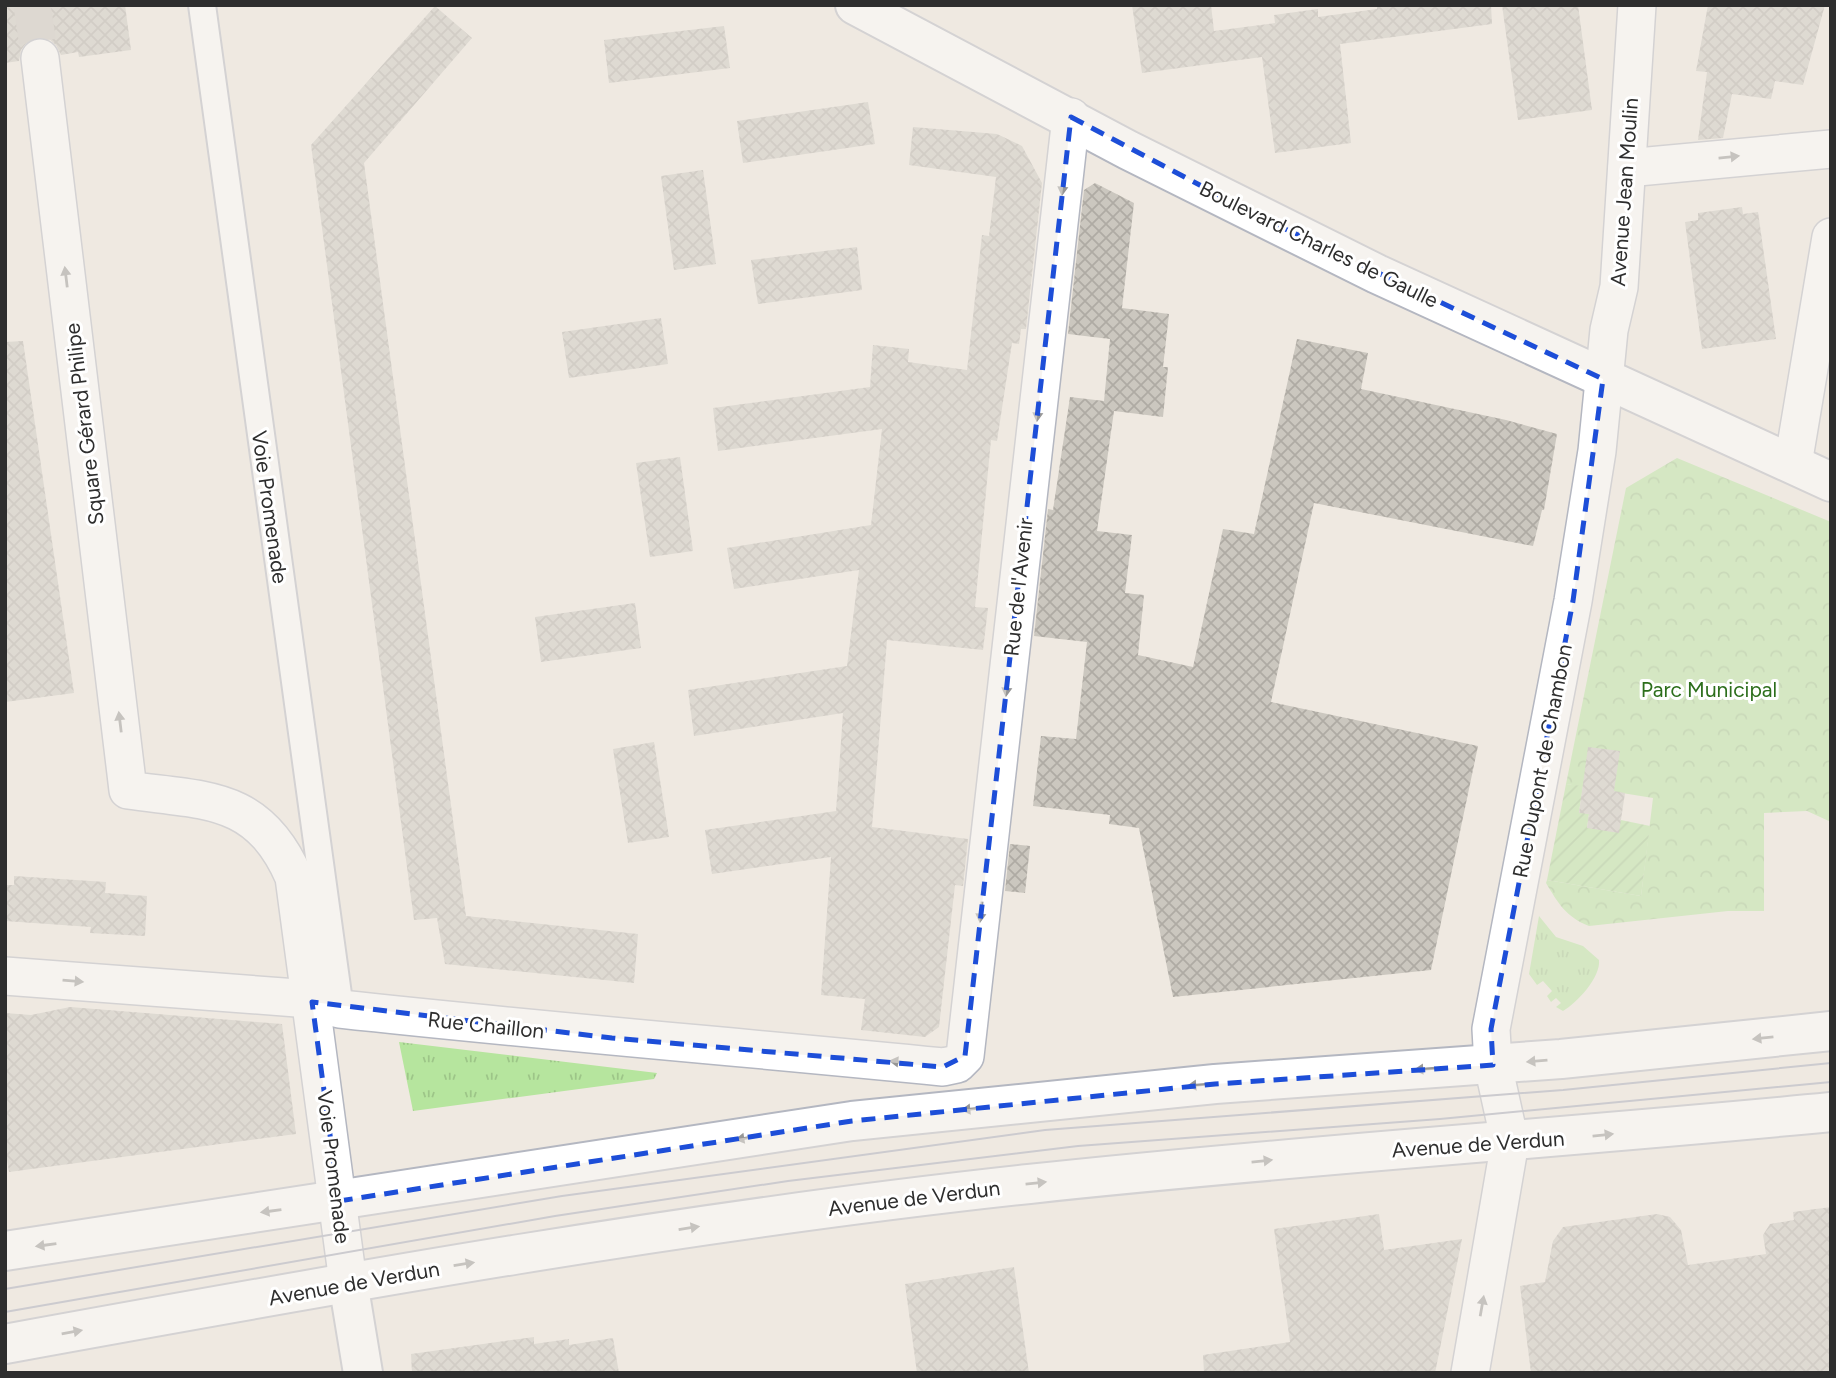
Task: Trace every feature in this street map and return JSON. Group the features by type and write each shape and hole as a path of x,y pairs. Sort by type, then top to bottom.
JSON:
{"main road":[{"name":"Boulevard Charles de Gaulle","path":"855,5 1071,117 1128,150 1340,256 1831,482"},
{"path":"5,1251 852,1121 1203,1085 1493,1065 1831,1031"},
{"name":"Avenue de Verdun","path":"5,1343 348,1282 726,1222 1026,1184 1349,1152 1510,1142 1831,1112"},
{"name":"Voie Promenade","path":"348,1282 363,1373"}],"street":[{"name":"Voie Promenade","path":"202,5 326,1006 338,1201 348,1282"},
{"name":"Avenue Jean Moulin","path":"1604,379 1609,330 1619,287 1637,5"},
{"name":"Square Gérard Philipe","path":"40,58 128,790 220,803 249,816 267,832 283,853 294,877 326,1006"},
{"name":"Rue de l'Avenir","path":"965,1056 1071,117"},
{"path":"1627,168 1831,149"},
{"path":"1793,464 1831,237"},
{"name":"Rue Dupont de Chambon","path":"1510,1142 1493,1065 1491,1029 1573,601 1597,451 1604,379"},
{"name":"Rue Chaillon","path":"5,975 297,998 326,1006 612,1038 686,1042 943,1067 957,1063 965,1056"},
{"path":"1470,1373 1510,1142"}],"highlighted area":[{"path":"1071,117 1266,220 1603,379 1573,601 1491,1029 1493,1065 1215,1084 852,1121 339,1201 312,1002 612,1038 943,1067 965,1056"}],"green space":[{"name":"Parc Municipal","path":"1677,458 1831,522 1831,822 1807,811 1764,813 1764,911 1728,911 1589,926 1568,914 1546,883 1547,880 1641,896 1653,798 1566,784 1626,488"},
{"path":"1566,784 1583,786 1579,812 1589,814 1587,828 1621,820 1650,826 1641,896 1547,880"},
{"path":"1539,916 1556,937 1583,946 1599,960 1599,967 1587,989 1563,1011 1556,1007 1561,1003 1556,998 1551,1002 1547,996 1552,991 1543,981 1537,985 1529,974"},
{"path":"399,1042 657,1073 654,1079 413,1111"}],"building":[{"path":"5,5 125,5 131,50 79,57 78,52 61,55 56,45 48,38 38,37 27,42 21,50 19,61 5,63"},
{"path":"1132,5 1211,5 1214,31 1275,23 1274,15 1318,9 1318,17 1377,9 1377,5 1491,5 1492,24 1340,44 1351,143 1275,153 1262,57 1142,73"},
{"path":"1502,5 1578,5 1592,110 1518,120"},
{"path":"1708,5 1825,5 1803,85 1775,81 1771,99 1732,94 1723,138 1698,140 1707,72 1696,71"},
{"path":"435,6 472,38 364,163 466,916 638,934 634,983 445,964 437,918 414,920 311,145"},
{"path":"724,26 730,68 609,83 604,40"},
{"path":"868,102 875,144 743,163 737,121"},
{"path":"913,127 997,134 1022,146 1042,183 1026,329 1021,329 1019,344 1012,343 997,441 991,440 975,607 988,608 983,650 887,640 872,827 968,839 963,886 955,885 939,1027 925,1037 861,1030 865,999 821,995 831,857 712,874 705,830 836,811 843,713 694,736 688,690 847,666 859,570 734,589 727,548 871,525 882,429 718,451 713,408 870,387 873,345 909,349 908,362 967,370 982,235 989,236 996,177 909,165"},
{"path":"703,170 716,264 674,270 661,176"},
{"path":"1095,183 1134,203 1122,308 1169,314 1163,367 1168,367 1163,417 1114,411 1097,531 1132,535 1125,593 1144,595 1138,655 1193,667 1223,529 1254,534 1297,339 1368,353 1361,389 1506,420 1557,434 1544,510 1533,546 1314,503 1271,702 1478,746 1431,970 1173,997 1139,828 1109,824 1110,815 1033,806 1041,736 1076,739 1087,642 1034,636 1048,509 1053,510 1070,397 1104,401 1110,339 1068,334 1084,190"},
{"path":"1742,207 1743,214 1758,212 1776,339 1702,349 1685,222 1698,220 1698,213"},
{"path":"857,247 862,290 758,304 751,260"},
{"path":"661,318 668,364 569,378 562,332"},
{"path":"23,341 74,693 5,702 5,342"},
{"path":"680,457 693,551 650,557 636,463"},
{"path":"635,603 641,648 541,662 535,617"},
{"path":"654,742 669,837 628,843 613,749"},
{"path":"1588,747 1620,751 1614,791 1625,793 1619,833 1587,828 1589,814 1579,813"},
{"path":"1010,844 1030,846 1025,893 1005,891"},
{"path":"14,876 106,882 105,893 147,896 145,936 90,933 91,927 5,921 5,885 14,885"},
{"path":"70,1007 282,1024 296,1134 9,1172 5,1148 5,1013 31,1015"},
{"path":"1831,1207 1831,1373 1531,1373 1520,1286 1545,1282 1553,1241 1563,1227 1657,1214 1670,1217 1681,1230 1688,1265 1766,1254 1763,1235 1770,1224 1794,1220 1793,1212"},
{"path":"1379,1214 1384,1250 1462,1239 1435,1373 1204,1373 1203,1355 1290,1342 1274,1229"},
{"path":"1014,1267 1029,1373 917,1373 905,1284"},
{"path":"534,1337 534,1344 569,1339 569,1345 613,1338 619,1373 412,1373 411,1354"}],"tunnel":[{"path":"32,5 40,58"}],"tram line":[{"path":"5,1289 562,1196 1045,1130 1563,1090 1831,1063"},
{"path":"5,1312 555,1216 788,1181 1078,1146 1440,1119 1831,1082"}]}
